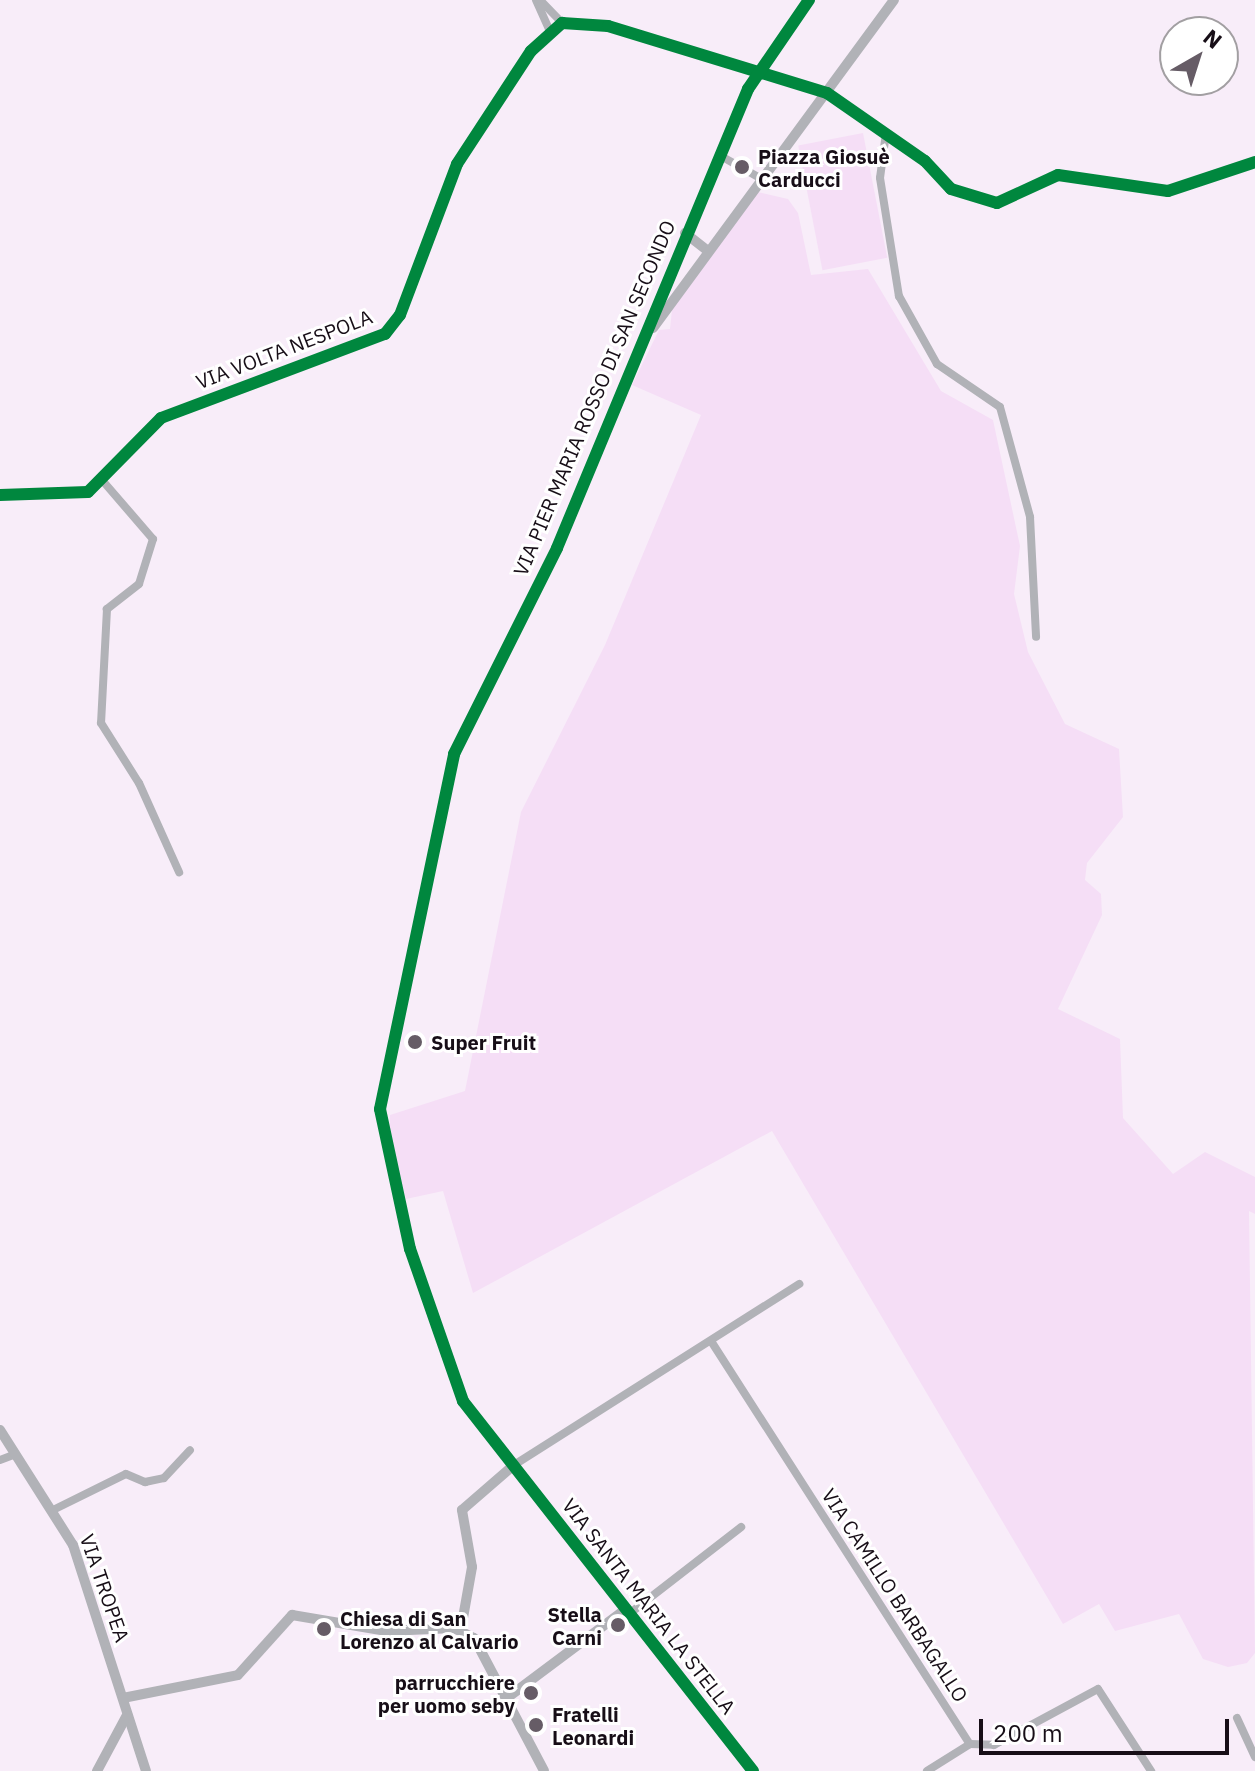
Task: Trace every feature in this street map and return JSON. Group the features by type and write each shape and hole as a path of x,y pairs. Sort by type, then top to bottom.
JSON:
{"street":[{"path":"538,0 562,23 608,26 827,93 886,133 951,189 997,203 1058,175 1168,191 1255,162"},
{"path":"538,0 550,32"},
{"name":"VIA PIER MARIA ROSSO DI SAN SECONDO","path":"514,1465 451,1380 392,1182 383,1076 454,754 557,548 719,155 761,73 809,0"},
{"path":"631,368 708,251 894,0"},
{"name":"VIA VOLTA NESPOLA","path":"0,495 76,496 102,480 161,418 369,341 393,325 452,173 550,32 562,23"},
{"path":"886,133 880,178 899,296 937,364 1000,407 1030,517 1036,637"},
{"path":"719,155 762,179"},
{"path":"685,233 708,251"},
{"path":"102,480 153,539 139,584 107,609 101,723 139,783 179,872"},
{"path":"544,1771 487,1660 463,1626 472,1567 462,1510 514,1465 799,1284"},
{"name":"VIA CAMILLO BARBAGALLO","path":"711,1341 970,1744"},
{"name":"VIA TROPEA","path":"0,1430 73,1545 146,1771"},
{"path":"53,1510 126,1474 145,1482 164,1478 190,1450"},
{"path":"0,1460 16,1454"},
{"name":"VIA SANTA MARIA LA STELLA","path":"514,1465 753,1771"},
{"path":"507,1698 741,1527"},
{"path":"123,1698 238,1675 292,1615 417,1630 463,1626"},
{"path":"927,1771 970,1744 994,1745 1098,1689 1151,1771"},
{"path":"97,1771 127,1715"},
{"path":"1237,1718 1255,1757"}],"shaded area":[{"path":"863,133 887,258 822,270 798,146"},
{"path":"758,192 788,199 798,213 811,275 868,269 941,391 993,420 1020,546 1014,594 1028,652 1065,724 1119,749 1123,817 1087,863 1085,880 1101,894 1102,915 1058,1009 1120,1039 1123,1118 1173,1174 1205,1152 1255,1177 1255,1214 1249,1211 1255,1653 1247,1663 1228,1667 1203,1659 1179,1614 1115,1631 1099,1604 1063,1624 772,1131 473,1293 443,1191 406,1199 389,1140 390,1115 465,1091 521,812 605,645 701,415 632,385 659,330 670,329 672,310"}],"cycle path":[{"path":"753,1771 463,1401 410,1249 380,1109 454,754 557,548 748,89 809,0"},
{"path":"0,495 88,492 161,418 385,334 400,315 457,164 531,51 562,23 608,26 827,93 925,161 951,189 997,203 1058,175 1168,191 1255,162"}],"place":[{"name":"Piazza Giosuè Carducci","path":"742,167"},
{"name":"Super Fruit","path":"415,1042"},
{"name":"Stella Carni","path":"618,1625"},
{"name":"Chiesa di San Lorenzo al Calvario","path":"324,1629"},
{"name":"parrucchiere per uomo seby","path":"531,1693"},
{"name":"Fratelli Leonardi","path":"536,1725"}]}
